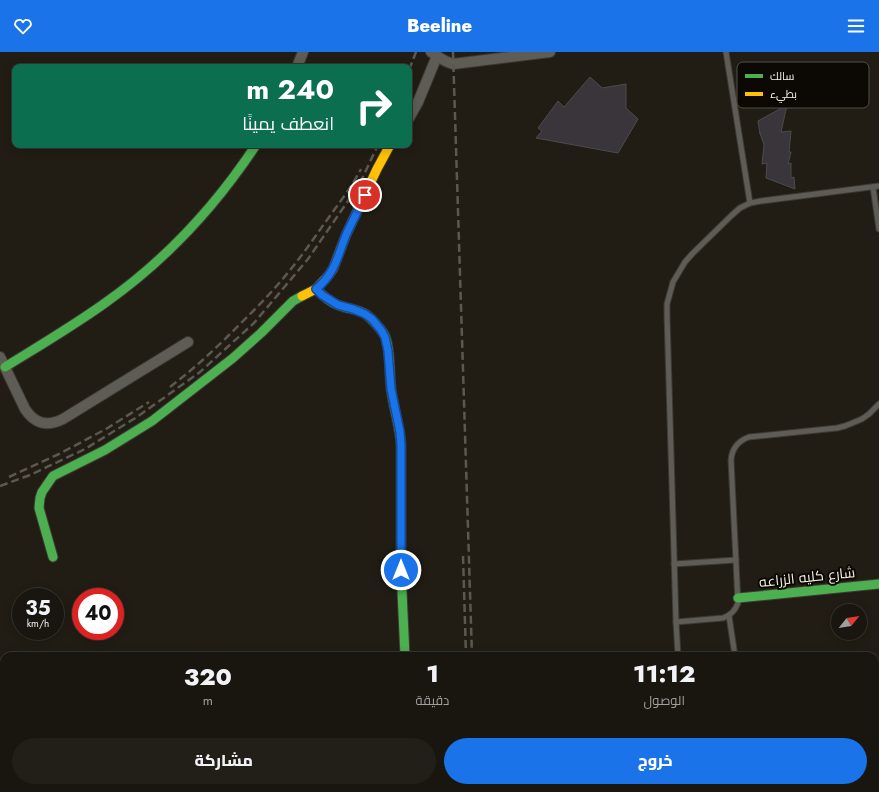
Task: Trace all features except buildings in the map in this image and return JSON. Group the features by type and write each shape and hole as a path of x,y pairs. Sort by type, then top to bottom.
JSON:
{"street":[{"path":"297,64 303,52"},
{"path":"412,113 418,102 434,54 453,64 474,57 550,52"},
{"path":"5,367 96,309 142,275 188,232 221,194 254,148"},
{"path":"53,557 39,508 42,492 53,476 105,450 152,421 233,358 293,301 316,289 333,268 346,235 388,148"},
{"path":"316,289 330,301 338,305 360,311 372,319 381,330 387,344 391,389 400,432 401,445 401,570 405,652"},
{"path":"0,357 29,416 42,423 49,424 63,419 188,342"},
{"name":"شارع كليه الزراعه","path":"738,598 879,584"}],"lane":[{"path":"726,52 750,204"},
{"path":"678,652 667,316 667,304 673,282 686,262 740,208 772,199 879,186"},
{"path":"873,187 879,229"},
{"path":"676,622 724,618 736,608 738,598 731,460 733,450 736,445 749,436 828,430 845,426 862,419 879,404"},
{"path":"674,564 736,560"},
{"path":"728,616 734,652"},
{"path":"864,792 869,792"}],"railway":[{"path":"411,64 416,52"},
{"path":"453,52 472,652"},
{"path":"0,486 30,475 85,449 137,417 200,372 254,323 308,259 359,185 377,148"},
{"path":"170,387 215,349 274,289 308,246 361,169"},
{"path":"9,477 59,454 106,429 149,402"},
{"path":"463,556 466,652"}],"traffic: fast":[{"path":"5,367 56,336 93,311 149,269 206,211 224,190 254,148"},
{"path":"316,289 335,304 360,311 367,315 381,330 387,342 390,382 401,445 401,570 405,652"},
{"path":"53,557 39,508 42,492 53,476 105,450 152,421 233,358 293,301 302,296"},
{"path":"738,598 879,584"}],"traffic: slow":[{"path":"302,296 316,289 333,269 346,235 388,148"}],"route":[{"path":"365,195 346,235 333,268 316,289 330,301 365,314 377,324 385,337 388,351 393,405 400,432 401,445 401,570"}]}
